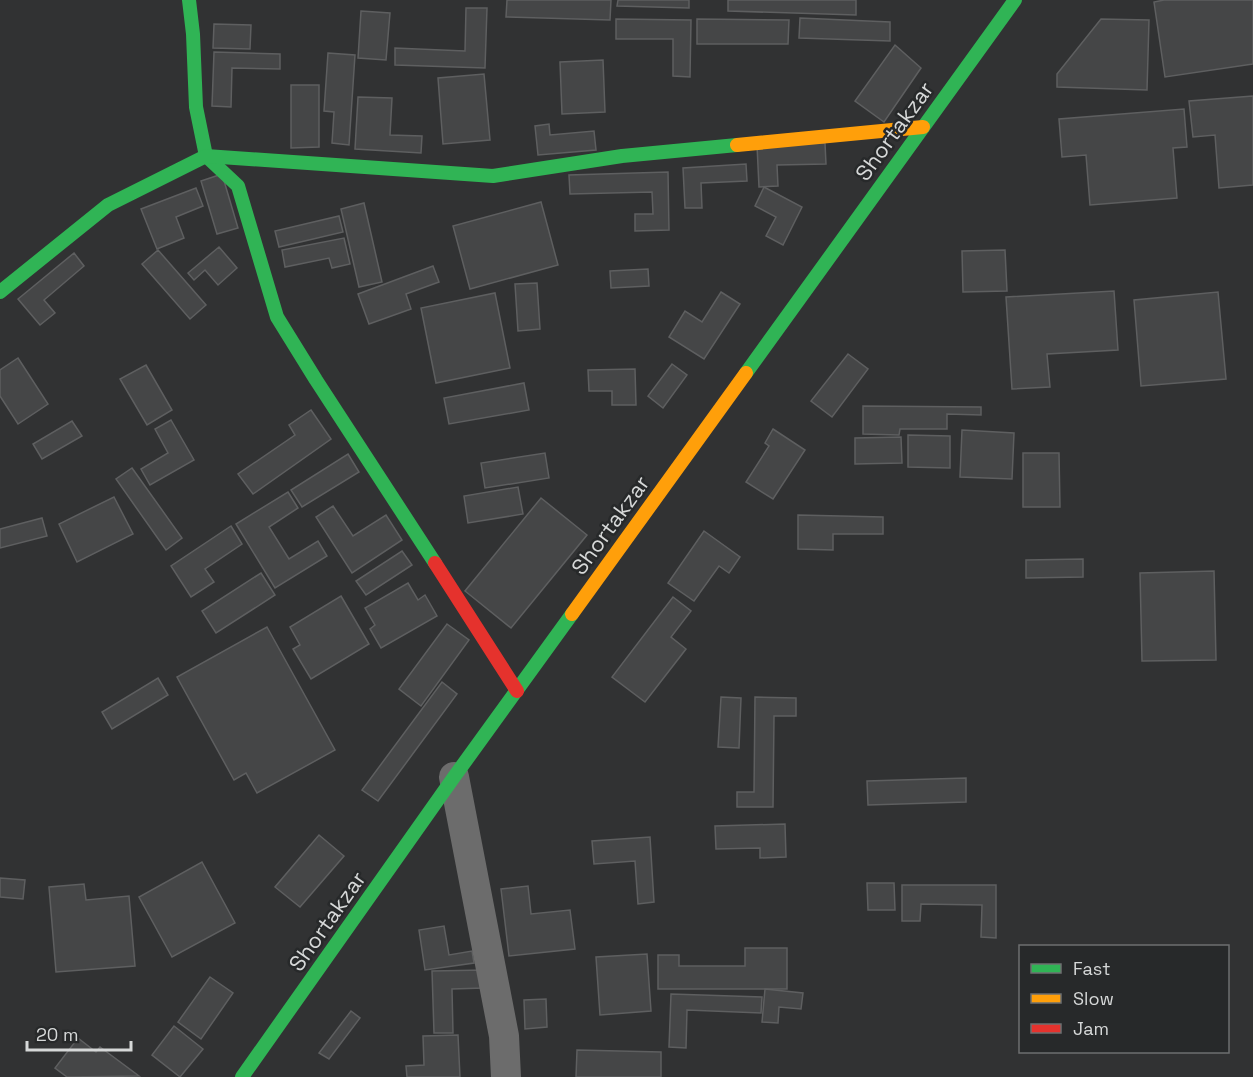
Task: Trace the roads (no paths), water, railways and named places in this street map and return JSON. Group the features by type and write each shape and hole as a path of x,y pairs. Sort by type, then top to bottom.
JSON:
{"street":[{"path":"189,0 194,34 196,107 206,156 237,186 277,317 517,691"},
{"name":"Shortakzar","path":"242,1077 454,777 1015,0"},
{"path":"0,292 108,206 206,156 494,176 622,156 923,127"},
{"path":"454,777 504,1036 506,1077"}]}
